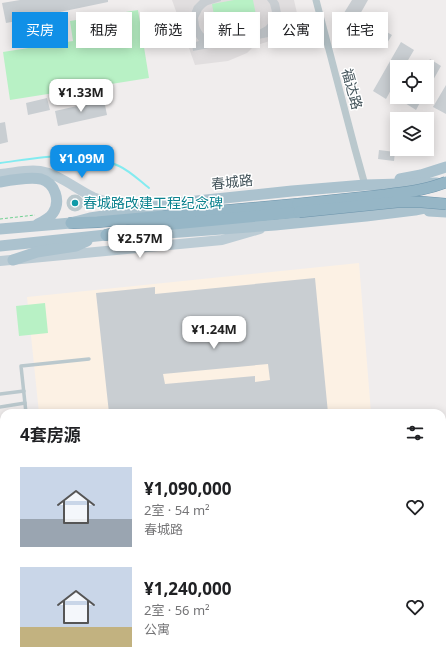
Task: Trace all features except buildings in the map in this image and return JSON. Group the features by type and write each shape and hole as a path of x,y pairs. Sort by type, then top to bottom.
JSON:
{"highway":[{"path":"102,236 142,227 299,208 348,199 406,192 427,188 446,182"},
{"path":"71,223 412,201 446,204"}],"main road":[{"path":"365,185 420,175 446,167"},
{"path":"0,174 39,171 52,175 93,197 113,203 168,204"},
{"path":"0,182 35,179 45,181 52,186 57,198 56,207 52,215 36,220"},
{"name":"春城路","path":"0,229 36,220 71,223 90,218 137,211 168,204 365,185 446,182"},
{"path":"0,246 102,236 140,235 275,225 416,210 446,204"},
{"path":"370,215 430,211 446,212"},
{"path":"0,261 222,240 275,225"},
{"path":"12,260 37,252 76,246 102,236"}],"street":[{"name":"福达路","path":"316,0 354,149 365,185"}],"lane":[{"path":"26,409 21,366 89,359"},
{"path":"0,394 24,391"},
{"path":"0,407 25,403"}],"path":[{"path":"0,219 36,220"}],"shaded area":[{"path":"172,0 294,0 297,12 268,12 268,42 260,44 260,12 204,12 204,48 252,48 247,53 228,61 195,65 189,48 196,48 196,12 176,12"},
{"path":"359,263 371,409 39,409 27,297"}],"green space":[{"path":"234,0 253,0 255,12 213,12 212,4"},
{"path":"138,10 140,22 140,48 144,48 149,78 10,100 3,52 28,48 68,48 68,42 73,41 70,21 76,20 76,48 132,48 132,12 126,12"},
{"path":"45,303 48,333 19,336 16,306"}],"waterway":[{"path":"0,163 60,156 91,157 105,160 123,168 149,188"}],"place":[{"name":"春城路改建工程纪念碑","path":"75,203"}]}
